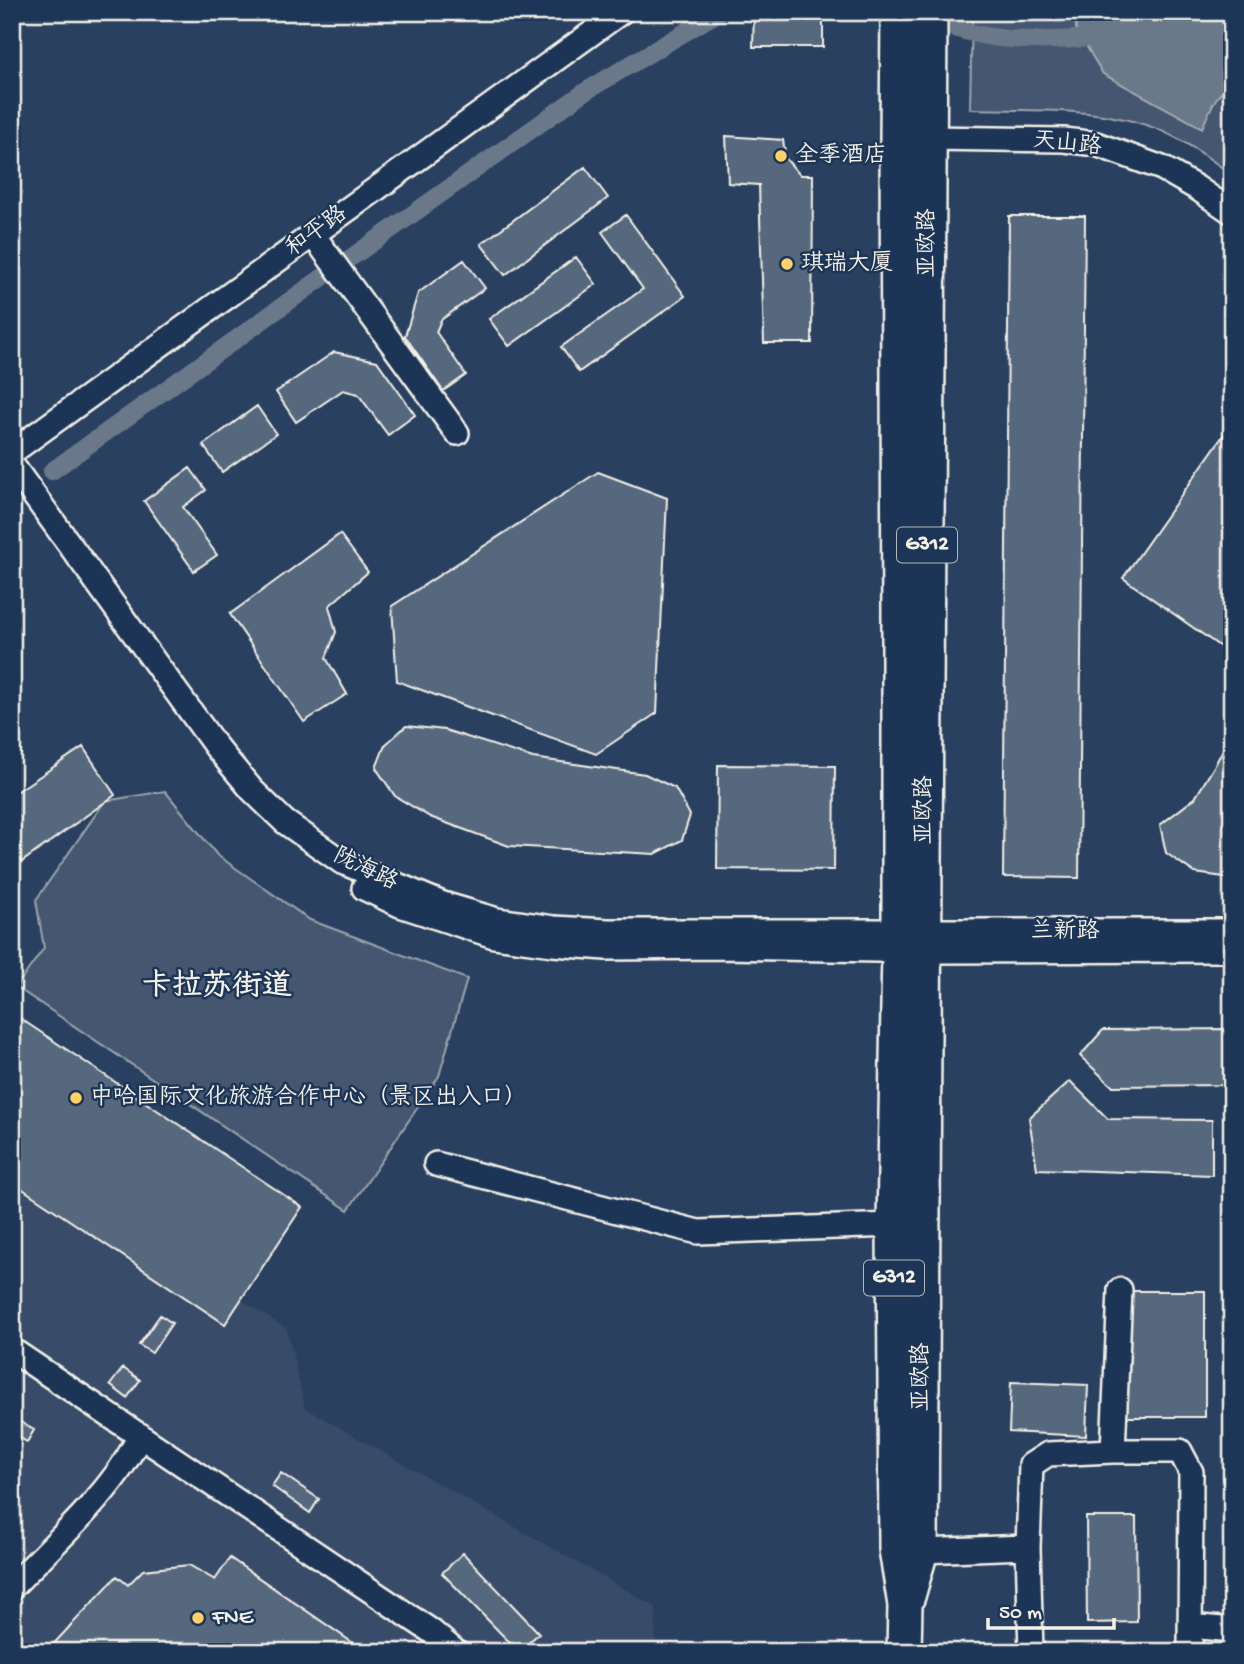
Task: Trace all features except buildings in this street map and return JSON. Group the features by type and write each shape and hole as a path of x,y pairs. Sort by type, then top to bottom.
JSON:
{"highway":[{"name":"亚欧路","path":"898,12 913,140 912,941 921,1551 905,1605"},
{"name":"亚欧路","path":"913,140 930,12"},
{"name":"亚欧路","path":"904,1652 905,1605 896,1549 894,1225 912,941"}],"street":[{"name":"和平路","path":"12,452 621,12"},
{"name":"天山路","path":"913,140 1064,140 1096,144 1161,167 1232,212"},
{"path":"313,235 457,433"},
{"name":"陇海路","path":"12,465 216,748 252,790 285,822 342,862 443,904 497,920 554,928 912,941"},
{"name":"陇海路","path":"12,485 203,754 237,797 278,836 333,873 400,905 442,920 494,936 553,944 606,948 727,947 912,941"},
{"name":"兰新路","path":"912,941 1232,931"},
{"name":"兰新路","path":"912,941 1232,950"},
{"path":"436,1164 698,1232 894,1225"},
{"path":"1113,1451 1120,1290"},
{"path":"12,1350 431,1631 456,1652"},
{"path":"12,1587 101,1494 140,1435"},
{"path":"1031,1652 1028,1548 1031,1465 1048,1454 1113,1451 1180,1451 1191,1472 1190,1652"},
{"path":"921,1551 1028,1548"},
{"path":"1190,1626 1232,1630"}],"shaded area":[{"path":"972,12 1232,12 1231,174 1162,131 1116,117 1068,111 970,109"},
{"path":"1075,12 1232,12 1232,86 1217,98 1202,128 1103,74 1076,29"},
{"path":"165,791 217,855 310,920 467,979 439,1076 348,1210 16,987 44,948 36,900 105,801"},
{"path":"12,1154 287,1329 305,1408 656,1607 655,1652 12,1652"}],"waterway":[{"path":"352,257 586,91 719,12"},
{"path":"923,19 996,38 1059,40 1106,36"},
{"path":"52,471 323,277"}],"place":[{"name":"全季酒店","path":"781,156"},
{"name":"琪瑞大厦","path":"787,264"},
{"name":"中哈国际文化旅游合作中心（景区出入口）","path":"76,1098"},
{"name":"FNE","path":"198,1618"}],"district":[{"name":"卡拉苏街道","path":"217,988"}]}
